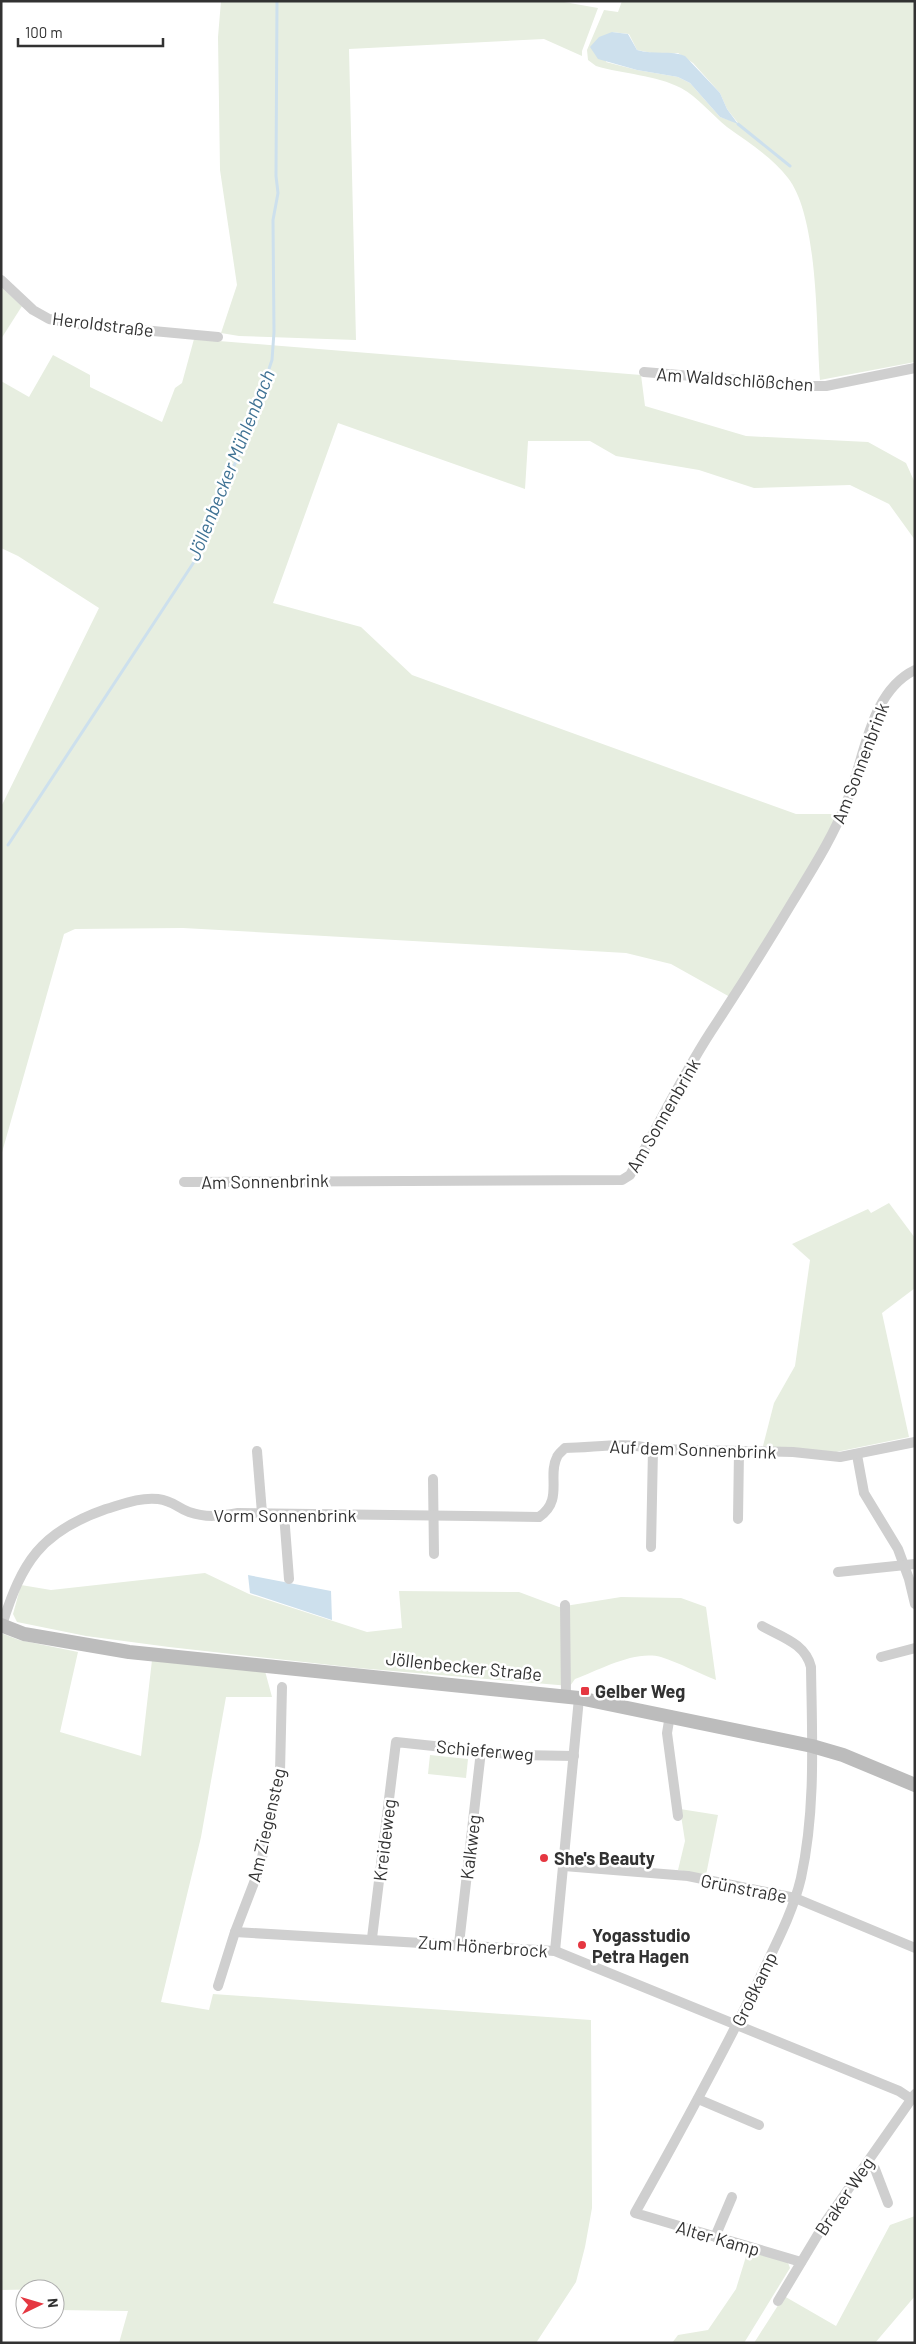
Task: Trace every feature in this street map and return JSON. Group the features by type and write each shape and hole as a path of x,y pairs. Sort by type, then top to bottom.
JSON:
{"main road":[{"name":"Jöllenbecker Straße","path":"2,1625 24,1634 129,1652 573,1697 812,1746 843,1755 915,1786"}],"street":[{"name":"Heroldstraße","path":"1,280 33,310 49,318 77,324 218,337"},
{"name":"Am Waldschlößchen","path":"644,372 826,386 915,368"},
{"name":"Am Sonnenbrink","path":"184,1182 622,1180 630,1175 720,1020 831,838 848,800 875,718 890,688 915,670"},
{"name":"Auf dem Sonnenbrink","path":"394,1515 539,1517 547,1512 552,1503 556,1457 565,1448 594,1448 606,1444 640,1446 652,1449 793,1452 840,1457 915,1442"},
{"path":"651,1547 652,1449"},
{"path":"258,1451 262,1513"},
{"path":"738,1519 739,1451"},
{"path":"857,1455 864,1493 898,1549 910,1564 915,1604"},
{"path":"433,1479 434,1554"},
{"name":"Vorm Sonnenbrink","path":"2,1625 14,1588 32,1557 47,1541 82,1518 140,1499 166,1500 176,1503 188,1512 215,1517 238,1512 394,1515"},
{"path":"284,1514 289,1579"},
{"path":"838,1572 910,1564"},
{"path":"554,1951 574,1756 573,1697 565,1605"},
{"name":"Großkamp","path":"635,2213 737,2025 777,1941 795,1898 801,1877 810,1808 812,1746 811,1667 808,1656 792,1642 762,1626"},
{"path":"880,1657 915,1648"},
{"name":"Am Ziegensteg","path":"218,1986 235,1932 260,1867 280,1772 282,1687"},
{"path":"670,1716 667,1733 678,1816"},
{"name":"Schieferweg","path":"396,1742 518,1755 574,1756"},
{"name":"Kreideweg","path":"372,1938 396,1742"},
{"name":"Kalkweg","path":"459,1944 481,1751"},
{"name":"Grünstraße","path":"564,1866 688,1876 795,1898 915,1948"},
{"name":"Zum Hönerbrock","path":"235,1932 372,1938 554,1951 913,2096"},
{"name":"Braker Weg","path":"778,2301 826,2221 913,2096"},
{"path":"698,2099 758,2124"},
{"path":"868,2162 875,2169 888,2203"},
{"path":"714,2237 732,2197"},
{"name":"Alter Kamp","path":"635,2213 801,2262"}],"shaded area":[{"path":"221,1 543,1 564,2 598,8 582,51 582,56 544,39 349,49 356,340 239,336 221,333 237,285 220,170 218,37"},
{"path":"622,1 915,1 915,362 820,380 811,246 806,219 798,196 788,178 775,163 727,127 699,101 681,88 650,77 596,66 588,60 587,50 604,10 618,12","holes":["612,32 629,34 637,50 657,54 678,53 693,63 720,93 727,109 738,123 720,117 690,83 678,77 637,70 606,62"]},
{"path":"1,287 22,306 1,339"},
{"path":"194,339 641,375 645,406 746,436 868,442 906,463 915,483 915,540 889,504 850,485 754,488 699,470 616,456 590,441 528,441 525,489 338,423 273,603 361,627 412,675 796,814 837,814 828,838 730,997 671,964 626,953 183,928 75,929 64,934 1,1156 1,807 99,608 18,556 1,548 1,381 29,397 53,355 90,375 90,387 162,422 175,388 182,383"},
{"path":"889,1203 915,1238 915,1288 882,1313 909,1437 836,1452 763,1446 774,1403 795,1366 810,1260 792,1244 868,1209 871,1213"},
{"path":"205,1573 249,1594 367,1632 402,1628 399,1591 519,1592 559,1607 621,1597 681,1598 706,1607 716,1680 668,1659 651,1656 640,1656 617,1662 575,1679 570,1686 358,1668 86,1636 17,1622 13,1614 21,1585 51,1590"},
{"path":"1,1633 19,1640 78,1652 60,1732 141,1756 152,1660 265,1671 272,1697 226,1697 201,1837 161,2002 209,2010 213,1994 591,2020 592,2208 576,2282 536,2343 119,2343 128,2311 65,2310 65,2279 15,2279 15,2290 1,2290"},
{"path":"430,1755 468,1759 466,1778 428,1774"},
{"path":"680,1809 718,1815 706,1875 678,1870 685,1841"},
{"path":"915,2216 915,2296 875,2343 754,2343 784,2296 836,2326 890,2225"},
{"path":"748,2250 787,2260 790,2268 744,2343 672,2343 678,2335 708,2330 736,2289"}],"water":[{"path":"612,32 628,34 637,50 674,53 685,56 720,93 727,109 738,124 720,117 690,83 678,77 637,70 598,59 590,47 599,37"},
{"path":"248,1575 331,1591 332,1620 250,1593"}],"waterway":[{"name":"Jöllenbecker Mühlenbach","path":"8,845 194,562 246,437 272,360 274,332 273,220 278,193 276,176 277,1"},
{"path":"738,124 790,166"}],"place":[{"name":"Gelber Weg","path":"585,1691"},
{"name":"She's Beauty","path":"544,1858"},
{"name":"Yogasstudio Petra Hagen","path":"582,1945"}]}
